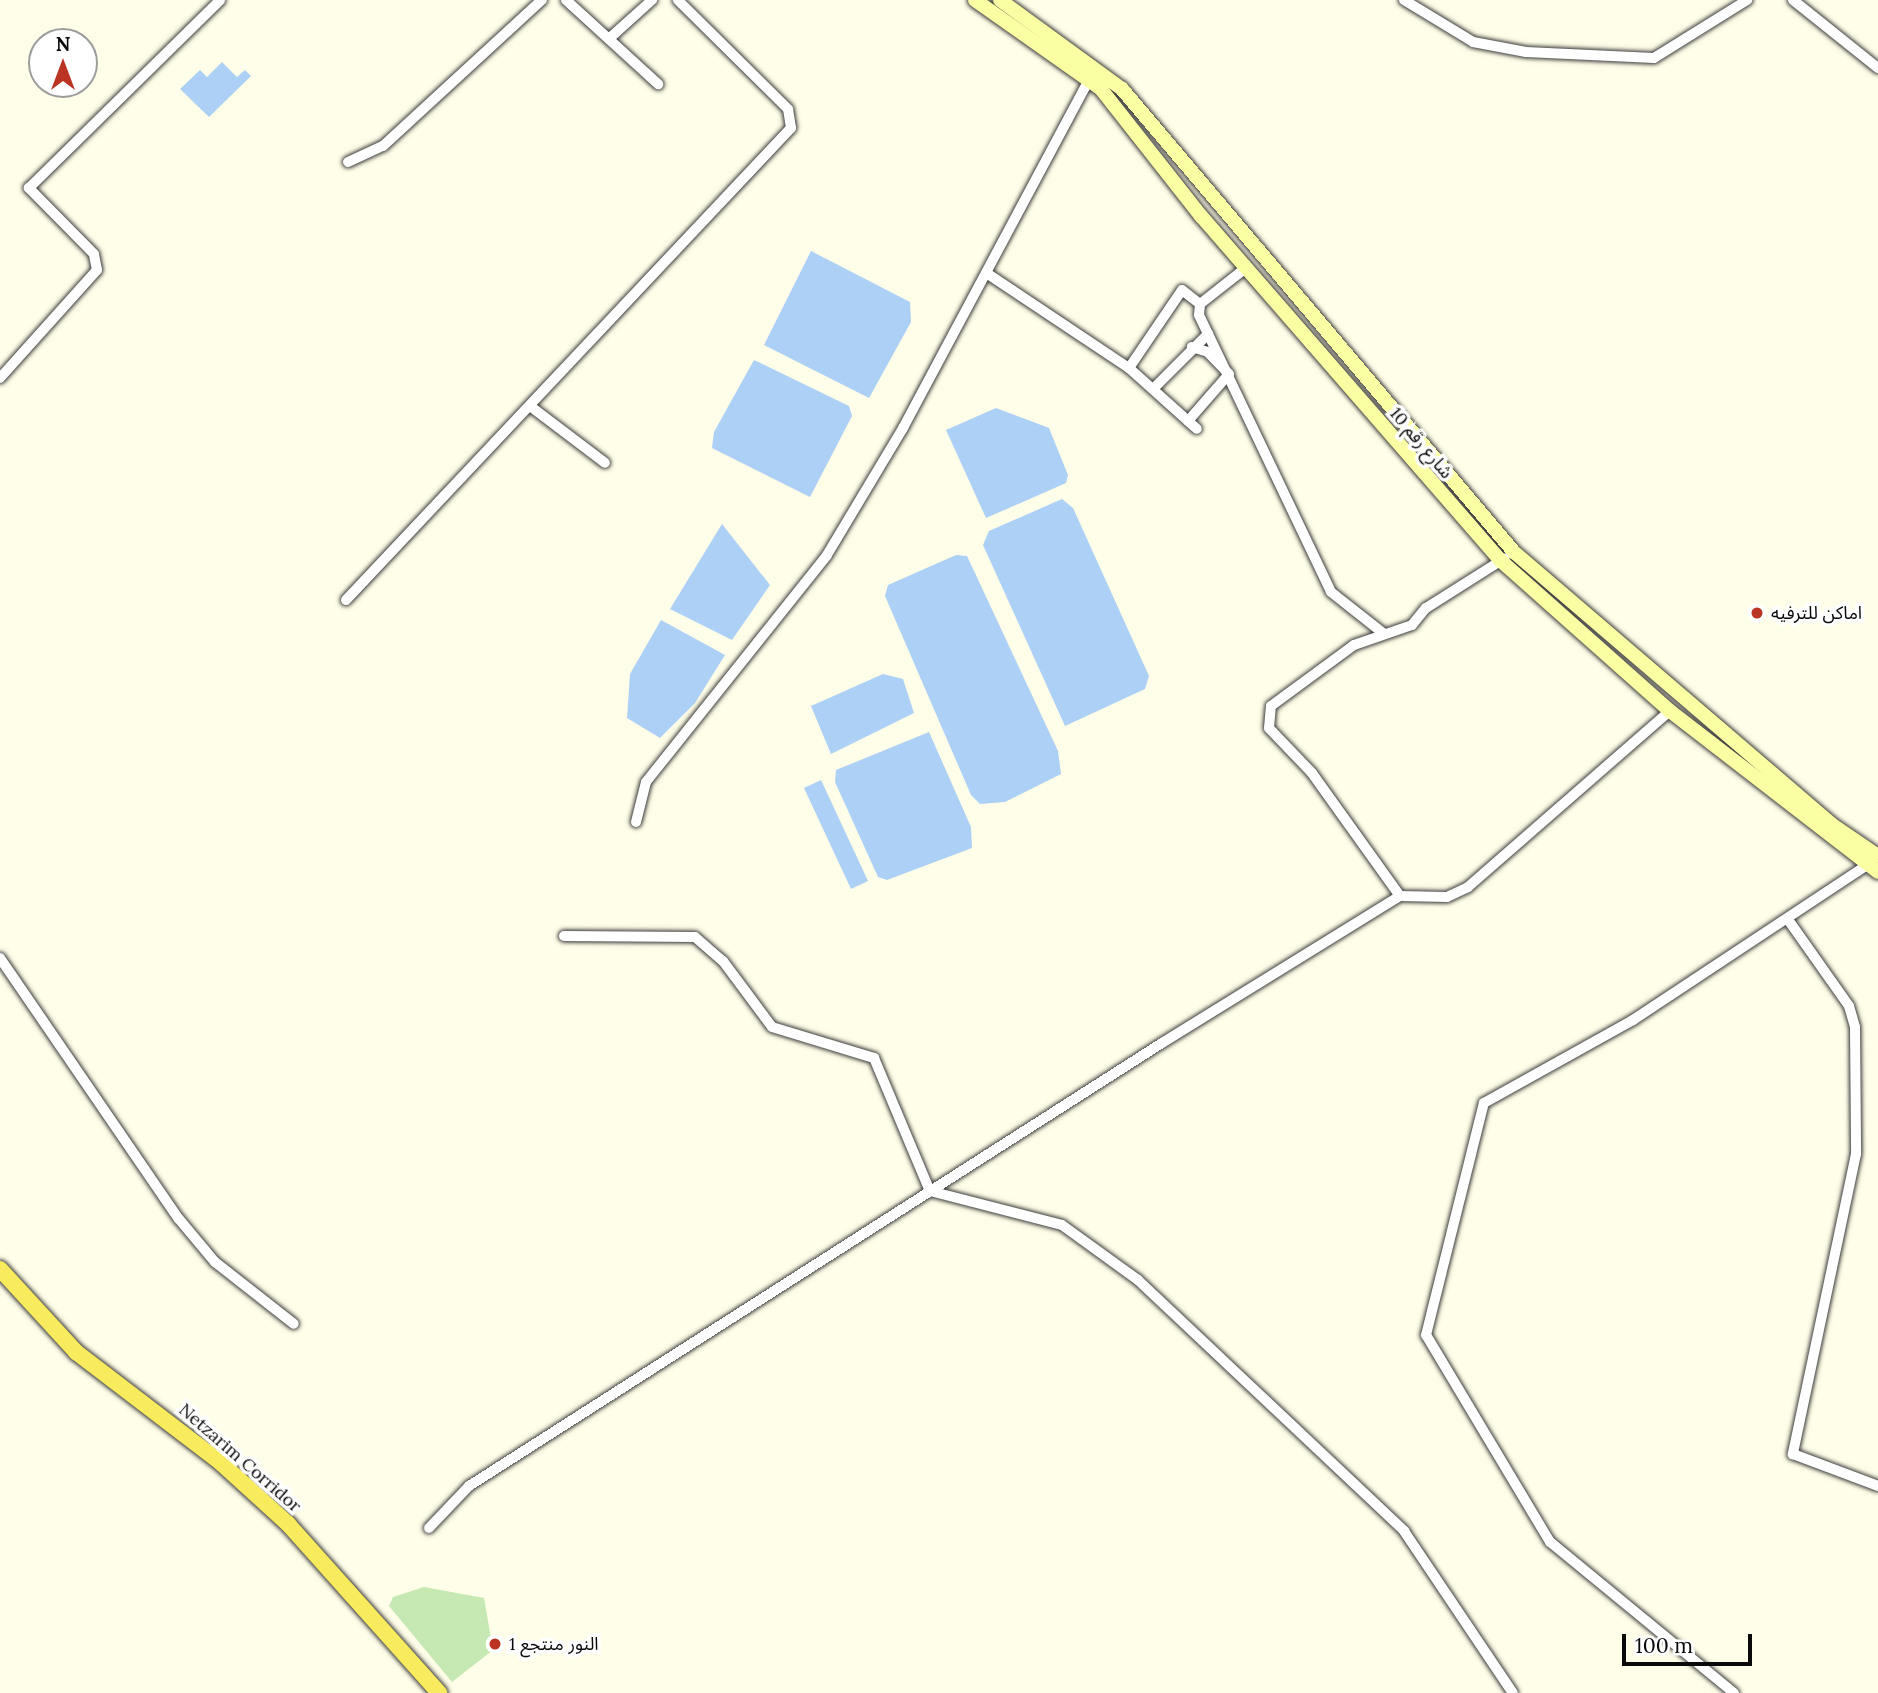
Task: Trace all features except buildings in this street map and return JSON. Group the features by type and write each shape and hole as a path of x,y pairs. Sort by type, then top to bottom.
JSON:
{"main road":[{"name":"شارع رقم 10","path":"975,0 1094,73 1247,267 1501,561 1670,711 1875,860"},
{"name":"شارع رقم 10","path":"1000,0 1094,73 1514,552 1875,860"},
{"name":"Netzarim Corridor","path":"0,1269 76,1352 194,1440 288,1524 439,1693"}],"street":[{"path":"0,377 97,270 94,254 29,188 220,0"},
{"path":"348,162 383,146 542,0"},
{"path":"566,0 612,36 658,84"},
{"path":"612,36 652,0"},
{"path":"346,600 793,124 788,108 678,0"},
{"path":"1404,0 1473,42 1526,52 1654,58 1747,0"},
{"path":"1793,0 1878,68"},
{"path":"636,822 646,782 827,555 988,274 1094,73"},
{"path":"1200,304 1247,267"},
{"path":"988,274 1129,368 1193,425 1229,374"},
{"path":"1129,368 1182,290 1200,304 1208,334 1331,592 1383,632"},
{"path":"1153,389 1208,334"},
{"path":"1192,348 1208,352 1229,374"},
{"path":"530,406 605,463"},
{"path":"1400,896 1312,774 1269,728 1268,718 1282,698 1354,645 1383,632 1412,625 1426,608 1514,552"},
{"path":"429,1528 469,1486 930,1191 1400,896 1447,897 1468,887 1670,711"},
{"path":"1734,1693 1550,1542 1426,1335 1484,1103 1633,1020 1789,921 1875,860"},
{"path":"1789,921 1849,1006 1856,1154 1793,1454 1878,1486"},
{"path":"564,936 695,937 723,961 772,1027 874,1058 930,1191"},
{"path":"0,958 179,1219 215,1262 294,1324"},
{"path":"930,1191 1062,1226 1138,1279 1404,1531 1513,1693"}],"green space":[{"path":"424,1587 484,1598 493,1650 452,1682 389,1606 393,1597"}],"water":[{"path":"222,62 237,77 245,70 251,76 209,117 180,89 200,70 207,77"},
{"path":"811,251 910,302 911,322 869,398 764,345"},
{"path":"754,360 849,406 852,416 810,497 712,448 714,432"},
{"path":"996,408 1049,428 1068,475 1066,483 986,518 946,430"},
{"path":"1062,499 1073,508 1149,676 1145,689 1065,726 983,545 989,531"},
{"path":"722,524 770,585 732,640 670,609"},
{"path":"956,555 967,556 1058,751 1061,774 1005,802 980,804 971,795 885,596 888,585"},
{"path":"661,620 725,655 695,703 660,738 627,718 630,674"},
{"path":"883,674 903,679 914,713 831,754 811,706"},
{"path":"929,732 971,827 972,848 887,880 878,877 835,782 836,770"},
{"path":"821,780 868,881 851,889 804,788"}],"place":[{"name":"اماكن للترفيه","path":"1757,613"},
{"name":"1 النور منتجع","path":"495,1644"}]}
